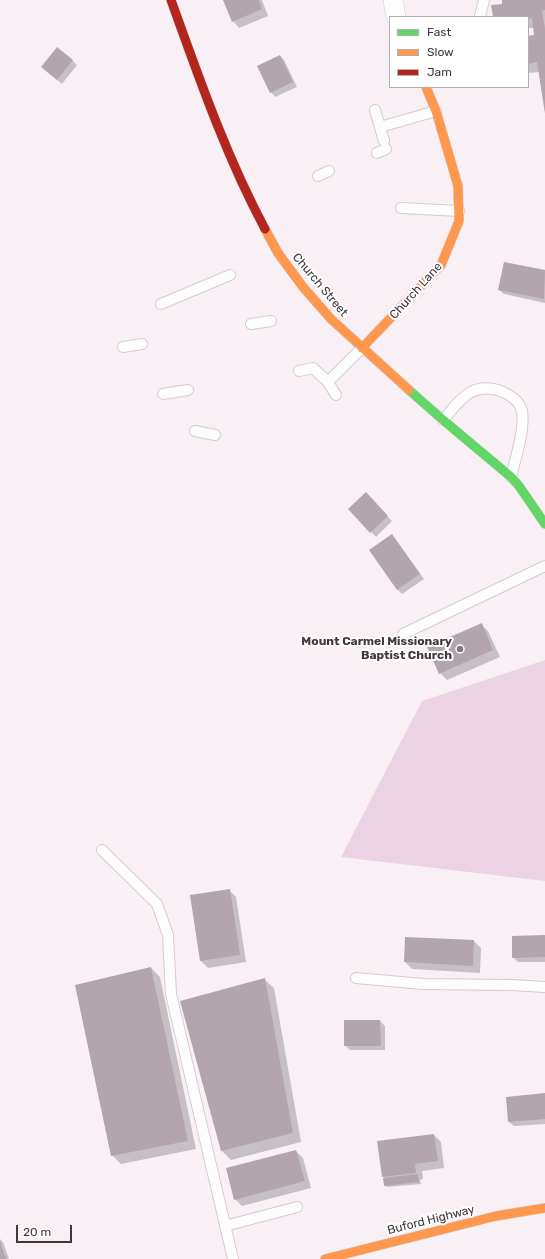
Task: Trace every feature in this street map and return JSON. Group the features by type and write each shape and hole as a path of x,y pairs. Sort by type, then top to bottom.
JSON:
{"street":[{"name":"Church Street","path":"171,0 220,134 252,205 278,253 303,287 331,319 443,420 511,477 544,522"},
{"name":"Church Lane","path":"362,348 441,265 459,221 458,186 436,111 426,88"},
{"name":"Buford Highway","path":"325,1259 496,1216 545,1208"}],"lane":[{"path":"479,16 484,0"},
{"path":"375,110 380,127 382,148"},
{"path":"380,127 436,111"},
{"path":"318,176 329,171"},
{"path":"401,208 459,211"},
{"path":"161,304 230,275"},
{"path":"251,324 271,321"},
{"path":"124,347 142,344"},
{"path":"328,382 362,348"},
{"path":"299,371 313,368 328,382 336,395"},
{"path":"443,420 463,397 480,388 496,389 511,395 521,407 523,425 511,477"},
{"path":"163,394 188,390"},
{"path":"194,431 215,435"},
{"path":"403,634 545,566"},
{"path":"102,850 157,904 168,935 171,994 233,1259"},
{"path":"356,978 423,984 545,987"},
{"path":"225,1226 298,1207"}],"shaded area":[{"path":"545,660 545,881 341,857 422,701"}],"building":[{"path":"223,0 259,0 262,9 232,22"},
{"path":"502,0 545,0 545,10 542,10 545,29 545,113 537,62 529,64 529,36 534,35 532,18 529,19 529,16 493,16 491,5 502,4"},
{"path":"57,47 73,60 57,80 41,67"},
{"path":"280,55 293,82 270,93 257,66"},
{"path":"504,262 545,270 544,299 498,290"},
{"path":"366,492 388,516 370,533 348,509"},
{"path":"392,534 420,574 397,590 369,550"},
{"name":"Mount Carmel Missionary Baptist Church","path":"482,623 493,650 439,674 427,647"},
{"path":"230,889 240,955 200,961 190,895"},
{"path":"545,935 545,957 512,958 512,936"},
{"path":"405,937 474,940 473,966 404,962"},
{"path":"151,967 188,1141 111,1156 75,985"},
{"path":"265,978 293,1133 221,1151 180,1001"},
{"path":"344,1020 380,1020 381,1046 344,1046"},
{"path":"545,1093 545,1119 508,1122 506,1097"},
{"path":"434,1134 438,1161 415,1164 416,1173 382,1177 377,1141"},
{"path":"296,1150 305,1181 234,1200 226,1168"},
{"path":"418,1174 419,1182 384,1186 383,1178"},
{"path":"0,1241 6,1259 0,1259"}],"traffic: fast":[{"path":"409,390 511,477 519,486 545,524"}],"traffic: slow":[{"path":"362,348 441,265 459,221 458,186 436,111 426,88"},
{"path":"265,229 278,253 303,287 331,319 409,390"},
{"path":"325,1259 496,1216 545,1208"}],"traffic: jam":[{"path":"171,0 226,145 265,229"}],"place":[{"name":"Mount Carmel Missionary Baptist Church","path":"460,649"}]}
